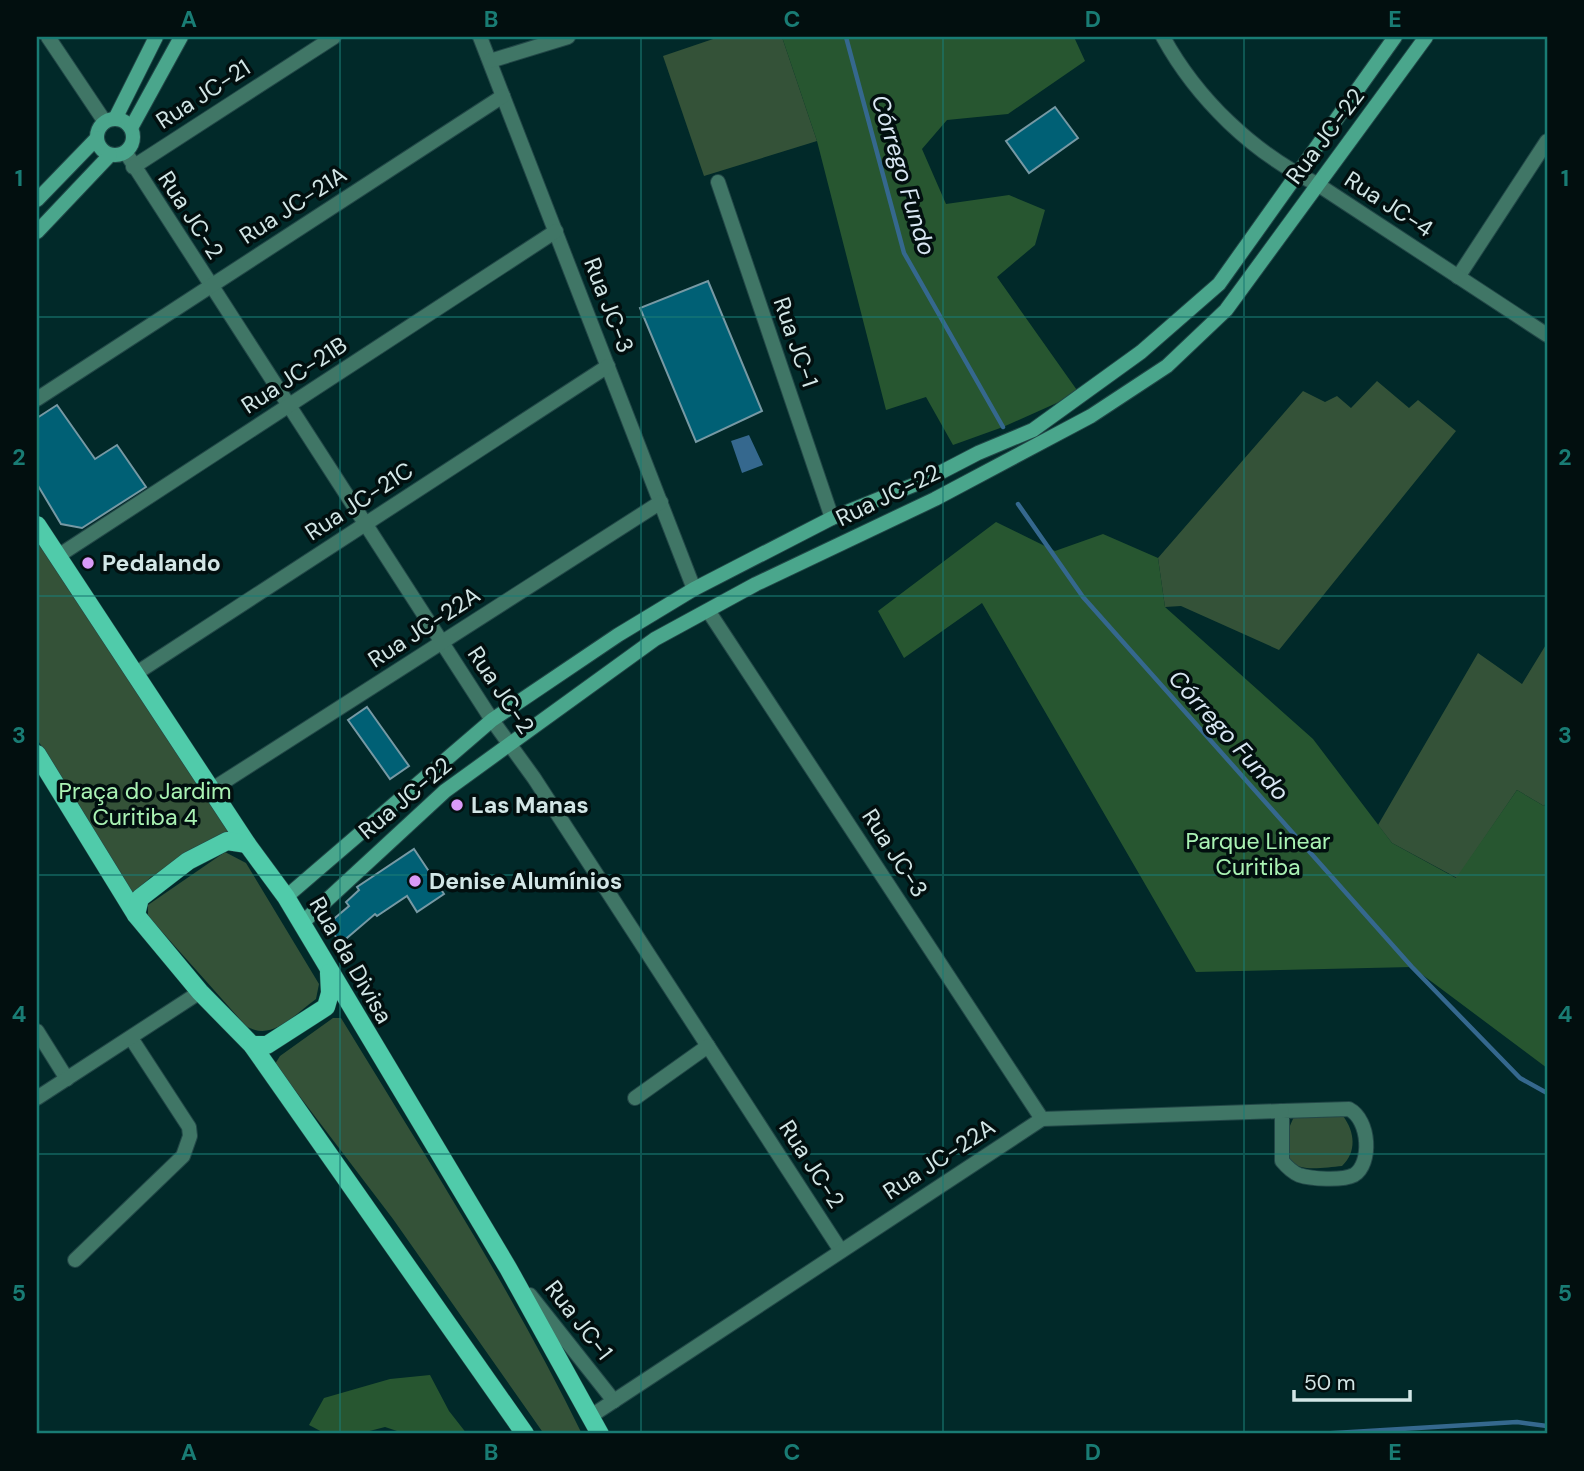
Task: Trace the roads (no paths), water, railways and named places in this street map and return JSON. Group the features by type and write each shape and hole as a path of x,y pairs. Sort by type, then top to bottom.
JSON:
{"main road":[{"path":"110,155 99,145 99,129 110,120 156,37"},
{"path":"37,232 110,155 125,153 132,146 131,128 180,37"},
{"name":"Rua JC-22","path":"286,897 492,720 618,635 694,589 832,517 926,480 978,453 1033,430 1141,352 1219,284 1395,37"},
{"name":"Rua JC-22","path":"301,924 445,791 655,639 709,612 756,583 934,499 1091,416 1167,366 1226,310 1426,37"},
{"path":"110,120 124,121 131,128"},
{"path":"37,200 97,138"},
{"path":"926,480 934,499"},
{"name":"Rua da Divisa","path":"37,525 247,844 286,897 329,973 508,1268 600,1434"},
{"path":"37,754 136,915 200,992 252,1045 525,1434"},
{"path":"136,915 140,898 188,862 227,841 247,844"},
{"path":"252,1045 267,1045 326,1007 330,993 329,973"}],"street":[{"path":"37,40 41,37"},
{"path":"48,37 110,120"},
{"name":"Rua JC-21","path":"133,167 334,37"},
{"name":"Rua JC-3","path":"480,37 694,589"},
{"path":"489,61 568,37"},
{"name":"Rua JC-4","path":"1163,37 1204,98 1241,132 1296,174 1317,184 1547,335"},
{"name":"Rua JC-21A","path":"37,399 503,96"},
{"path":"1458,277 1547,141"},
{"name":"Rua JC-2","path":"125,153 492,720 841,1251"},
{"name":"Rua JC-1","path":"718,182 832,517"},
{"name":"Rua JC-21B","path":"58,556 556,231"},
{"name":"Rua JC-21C","path":"135,674 608,366"},
{"name":"Rua JC-22A","path":"211,790 660,502"},
{"name":"Rua JC-3","path":"709,612 1042,1119"},
{"path":"37,1098 200,992"},
{"path":"37,1031 67,1079"},
{"path":"75,1260 183,1156 190,1136 189,1127 131,1038"},
{"path":"635,1098 708,1046"},
{"path":"1042,1119 1282,1111 1349,1109 1360,1114 1366,1128 1362,1165 1355,1174 1345,1178 1301,1175 1292,1171 1282,1161 1282,1111"},
{"name":"Rua JC-22A","path":"591,1416 1042,1119"},
{"name":"Rua JC-1","path":"508,1268 614,1401"}],"water":[{"path":"749,435 763,465 742,473 731,441"}],"waterway":[{"name":"Córrego Fundo","path":"846,37 904,253 1003,427"},
{"name":"Córrego Fundo","path":"1018,504 1083,597 1412,967 1520,1078 1547,1093"},
{"path":"1318,1434 1517,1422 1547,1426"}],"place":[{"name":"Pedalando","path":"88,563"},
{"name":"Las Manas","path":"457,805"},
{"name":"Denise Alumínios","path":"415,881"}],"park label":[{"name":"Praça do Jardim Curitiba 4","path":"145,804"},
{"name":"Parque Linear Curitiba","path":"1258,854"}]}
